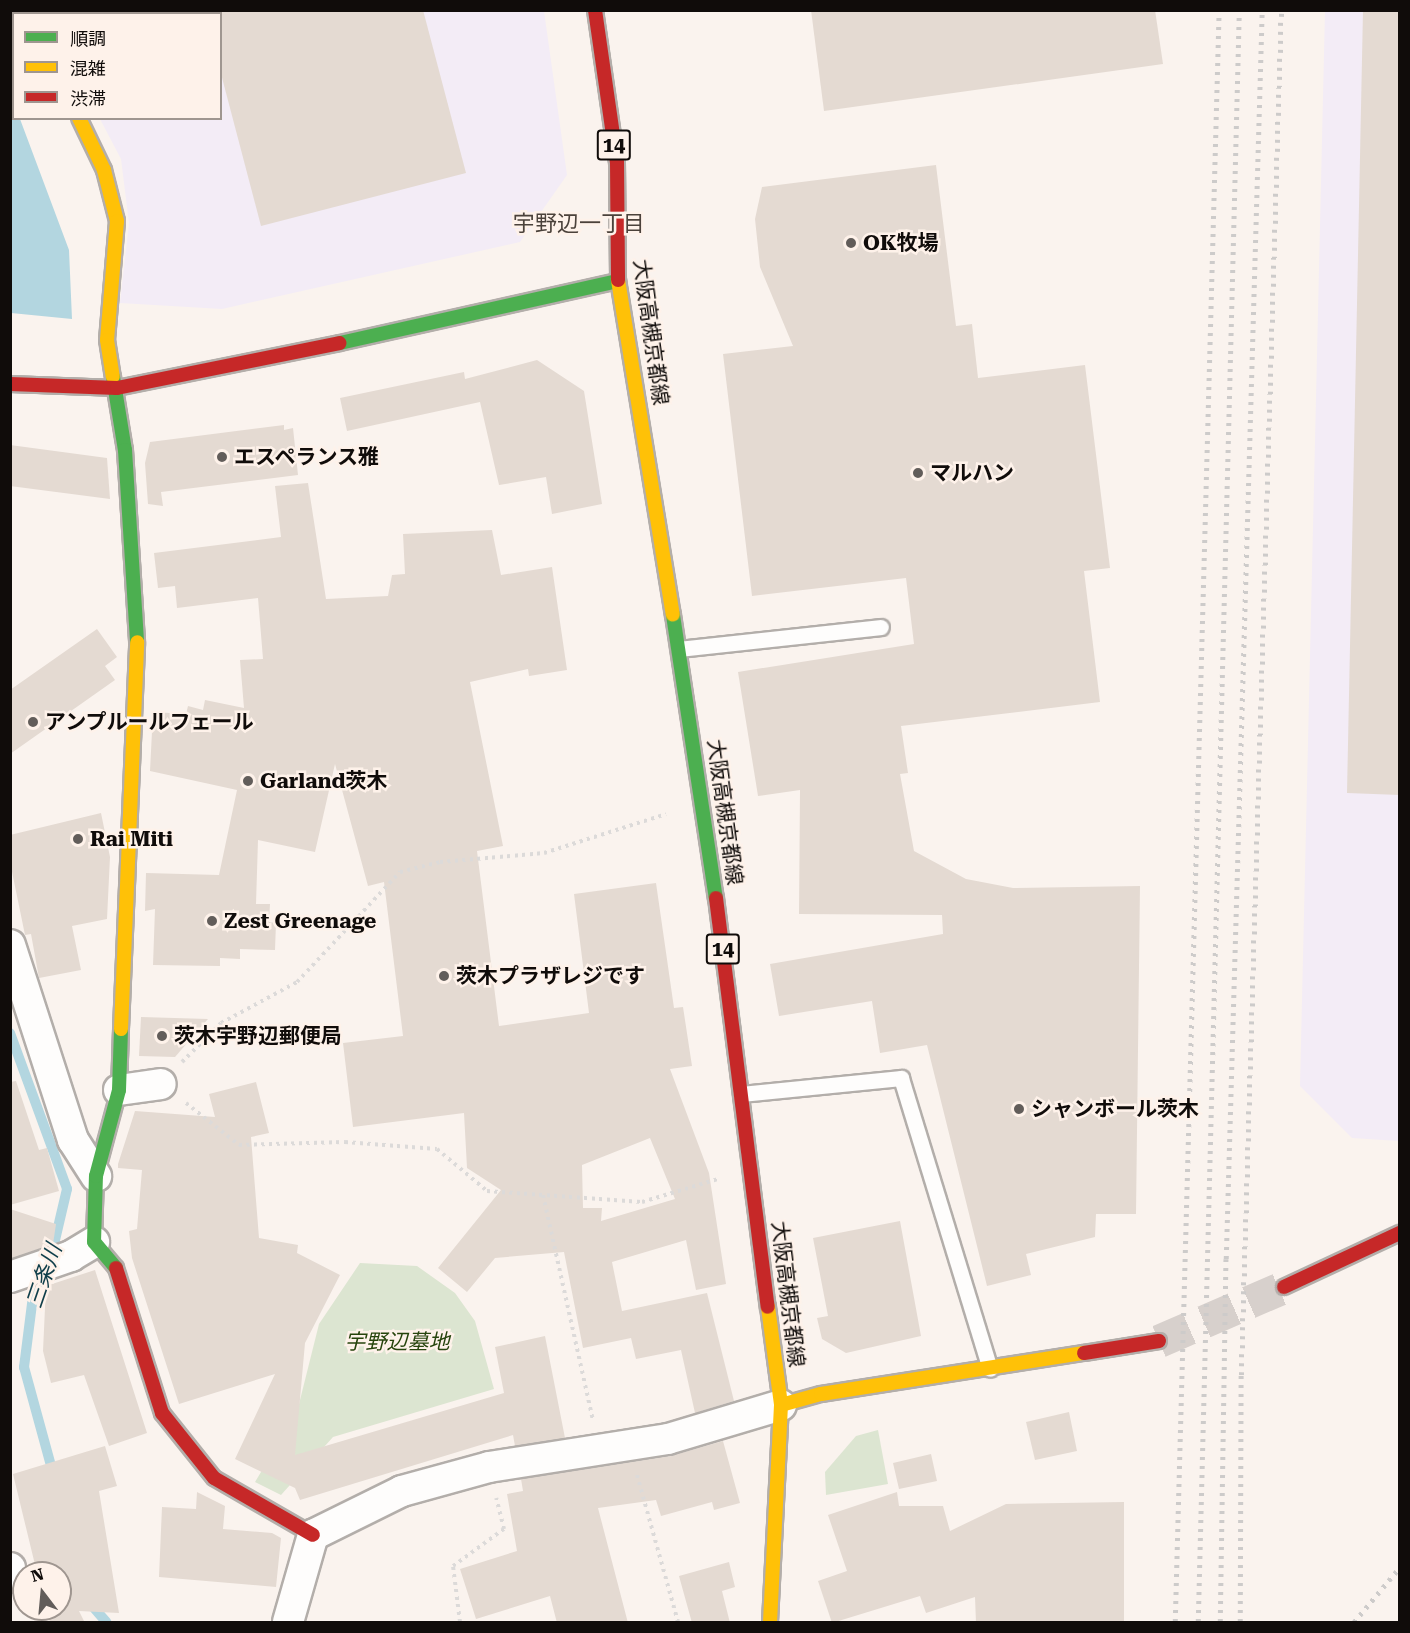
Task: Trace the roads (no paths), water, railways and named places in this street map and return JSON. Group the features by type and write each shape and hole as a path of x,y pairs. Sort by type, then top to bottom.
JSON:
{"street":[{"name":"大阪高槻京都線","path":"595,10 617,162 618,281 679,649 741,1094 781,1405 770,1623"},
{"path":"80,120 104,170 117,221 107,340 117,388 138,613 119,1090 96,1176 83,1249"},
{"path":"10,384 117,388 458,320 618,281"},
{"path":"10,945 73,1140 96,1176"},
{"path":"119,1090 161,1084"},
{"path":"1284,1287 1400,1233"},
{"path":"20,1273 83,1249 115,1264 162,1413 214,1478 313,1535"},
{"path":"288,1623 313,1535 402,1491 489,1467 629,1445 739,1421 781,1405 821,1394 1159,1341"},
{"path":"10,1568 10,1577"}],"lane":[{"path":"679,649 881,627"},
{"path":"741,1094 901,1078 990,1369"}],"water":[{"path":"10,94 12,120 20,120 69,250 72,319 11,313"}],"waterway":[{"name":"三条川","path":"10,1033 67,1189 51,1257"},
{"name":"三条川","path":"44,1271 33,1296 24,1367 54,1477"},
{"name":"三条川","path":"88,1601 106,1622"}],"tunnel":[{"path":"1159,1341 1284,1287"}],"railway":[{"path":"1175,1622 1219,10"},
{"path":"1198,1622 1239,10"},
{"path":"1220,1622 1226,1259 1262,10"},
{"path":"1240,1622 1241,1375 1281,10"},
{"path":"1354,1622 1400,1567"}],"place":[{"name":"OK牧場","path":"851,243"},
{"name":"エスペランス雅","path":"222,457"},
{"name":"マルハン","path":"918,473"},
{"name":"アンプルールフェール","path":"33,722"},
{"name":"Garland茨木","path":"248,781"},
{"name":"Rai Miti","path":"78,839"},
{"name":"Zest Greenage","path":"212,921"},
{"name":"茨木プラザレジです","path":"444,976"},
{"name":"茨木宇野辺郵便局","path":"162,1036"},
{"name":"シャンボール茨木","path":"1019,1109"}],"district":[{"name":"宇野辺一丁目","path":"579,224"}],"park label":[{"name":"宇野辺墓地","path":"397,1342"}]}
